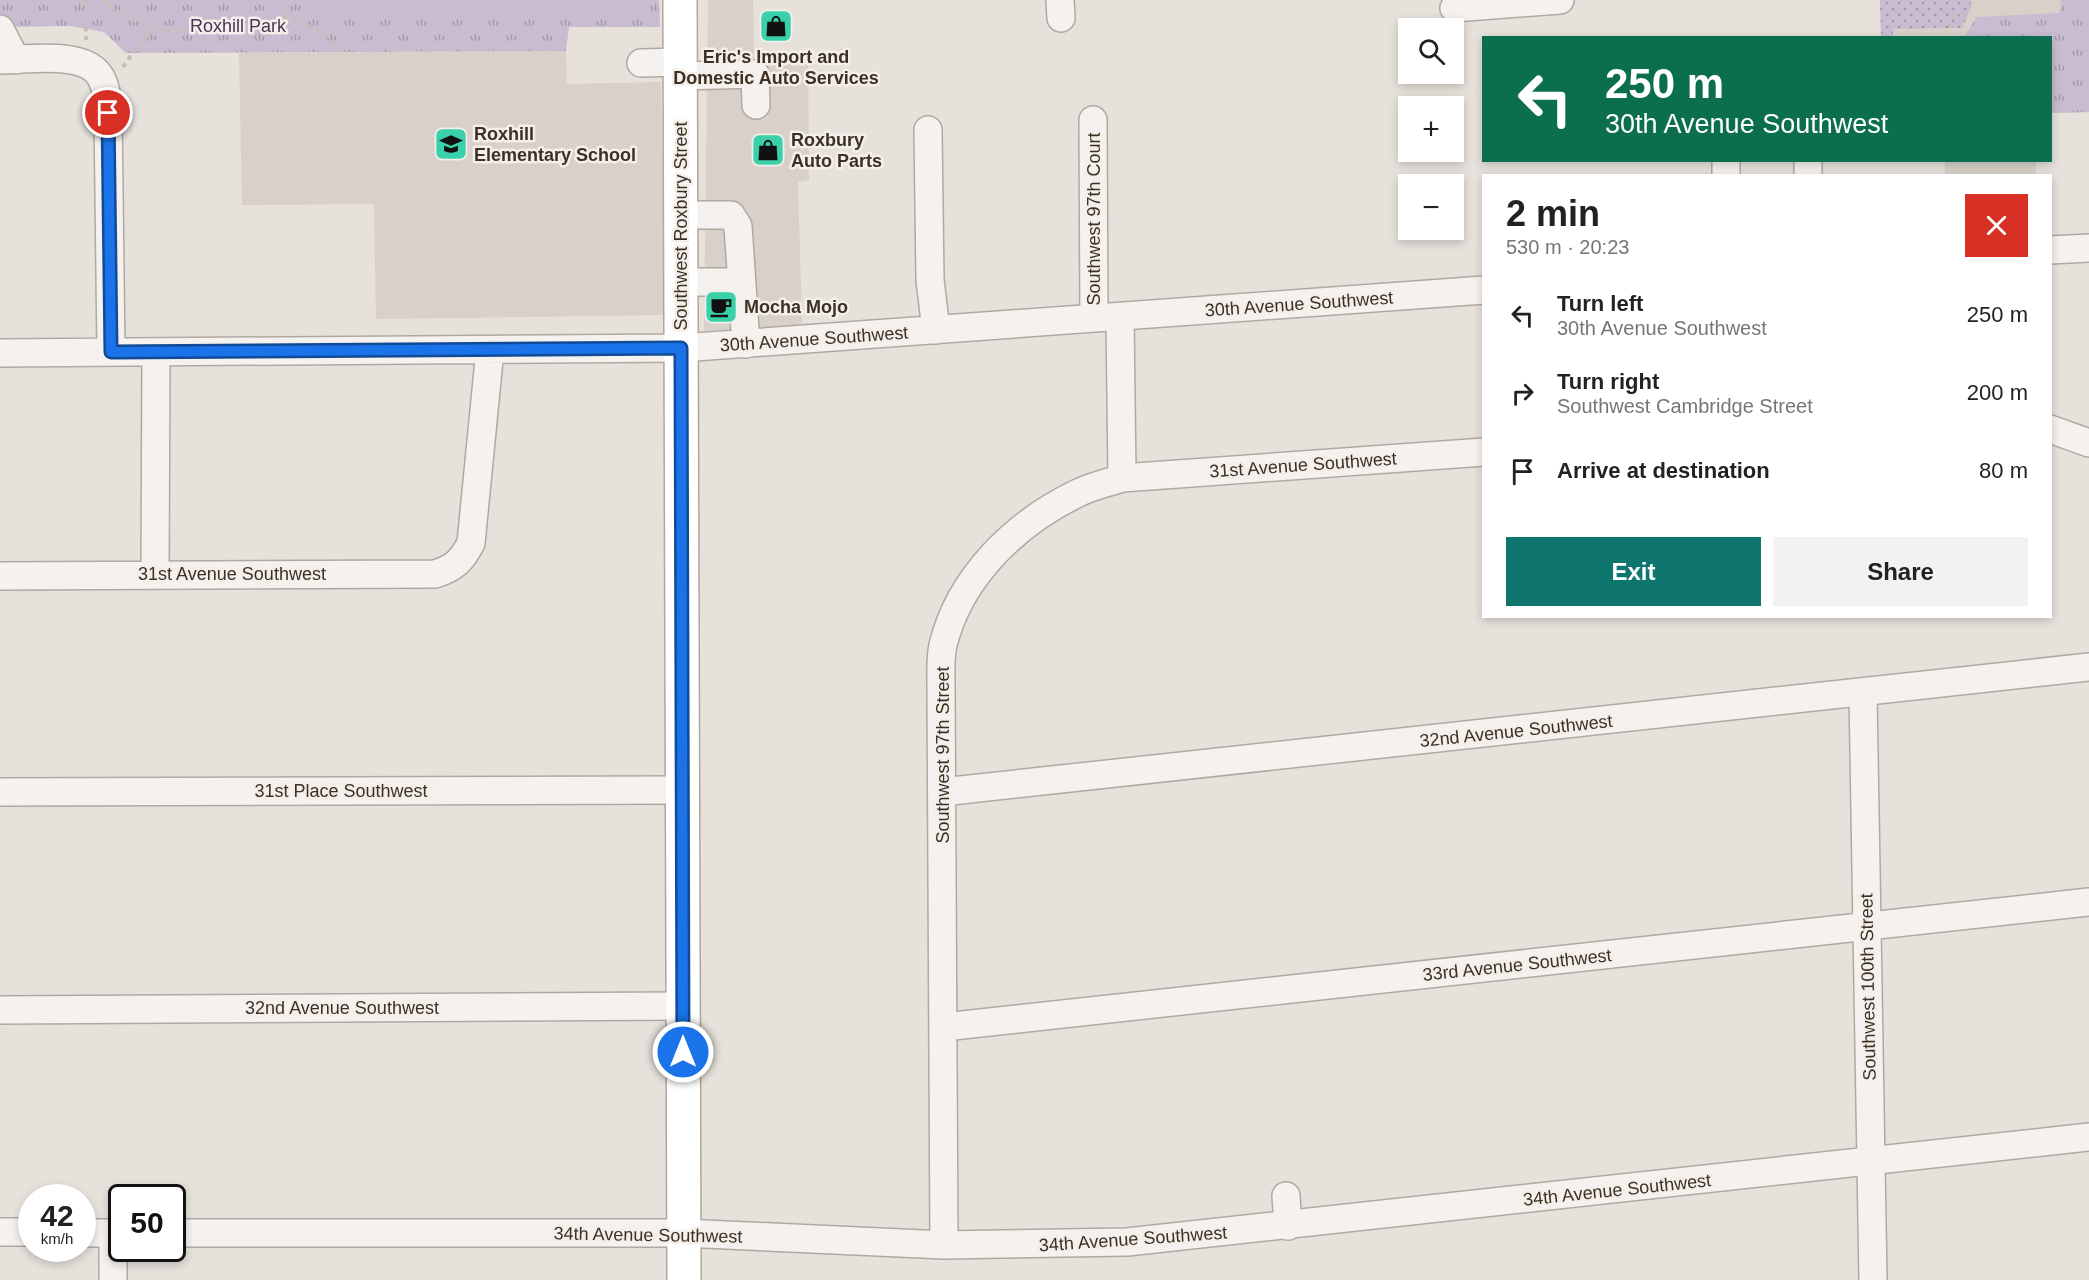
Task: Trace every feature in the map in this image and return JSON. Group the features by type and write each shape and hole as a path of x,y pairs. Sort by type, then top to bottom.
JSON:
{"main road":[{"name":"Southwest Roxbury Street","path":"680,0 679,282 684,1280"}],"street":[{"path":"1454,8 1560,0"},
{"path":"0,29 8,60 71,59 86,51 102,81 108,113 111,352"},
{"path":"642,63 681,69 755,74 756,105"},
{"name":"Southwest 97th Court","path":"1093,120 1107,317"},
{"path":"928,130 930,280 936,330"},
{"path":"679,215 731,215 738,226 746,344"},
{"path":"2052,250 2089,248"},
{"path":"679,282 740,282"},
{"name":"30th Avenue Southwest","path":"0,353 681,348 1482,290"},
{"path":"1107,317 1122,478"},
{"name":"31st Avenue Southwest","path":"0,576 435,574 461,562 471,543 490,350"},
{"path":"155,574 156,352"},
{"path":"2052,430 2089,443"},
{"name":"31st Avenue Southwest","path":"1122,478 1482,452"},
{"name":"Southwest 97th Street","path":"944,1245 940,687 943,646 957,607 978,573 1008,539 1079,492 1122,478"},
{"name":"32nd Avenue Southwest","path":"942,792 1863,694 2089,667"},
{"name":"Southwest 100th Street","path":"1863,694 1873,1280"},
{"name":"31st Place Southwest","path":"0,792 682,790"},
{"name":"33rd Avenue Southwest","path":"944,1027 2089,902"},
{"name":"32nd Avenue Southwest","path":"0,1010 683,1006"},
{"name":"34th Avenue Southwest","path":"186,1233 683,1233 944,1245 1127,1242 2089,1137"},
{"path":"1286,1196 1288,1226"},
{"path":"0,1232 18,1232"},
{"path":"113,1280 115,1262"}],"path":[{"path":"85,0 86,51"},
{"path":"103,0 119,13 158,31 187,33 260,24 284,18 307,24 345,52"},
{"path":"284,18 289,0"},
{"path":"1951,28 1952,18 1968,14"},
{"path":"123,67 142,39 158,31"}],"shaded area":[{"path":"708,0 753,0 754,61 808,59 809,180 798,182 802,323 704,331"},
{"path":"1880,0 2089,0 2089,112 2052,113 2052,36 1881,36"},
{"name":"Roxhill Elementary School","path":"566,51 567,84 661,82 664,315 376,319 374,204 242,205 239,53"},
{"path":"1945,162 2036,162 2036,174 1945,174"}],"green space":[{"name":"Roxhill Park","path":"0,0 659,0 660,27 569,27 566,51 126,53 104,32 71,26 0,27"},
{"path":"312,0 647,0 647,12 343,18 319,10"},
{"path":"1880,0 1971,0 1971,8 1962,28 1893,29 1893,36 1881,36"},
{"path":"2061,0 2089,0 2089,112 2052,113 2052,36 1965,36 1977,17 2060,13"}],"place":[{"name":"Eric's Import and Domestic Auto Services","path":"776,26"},
{"name":"Roxhill Elementary School","path":"451,144"},
{"name":"Roxbury Auto Parts","path":"768,150"},
{"name":"Mocha Mojo","path":"721,307"}],"route":[{"path":"108,113 111,352 681,348 683,1052"}]}
